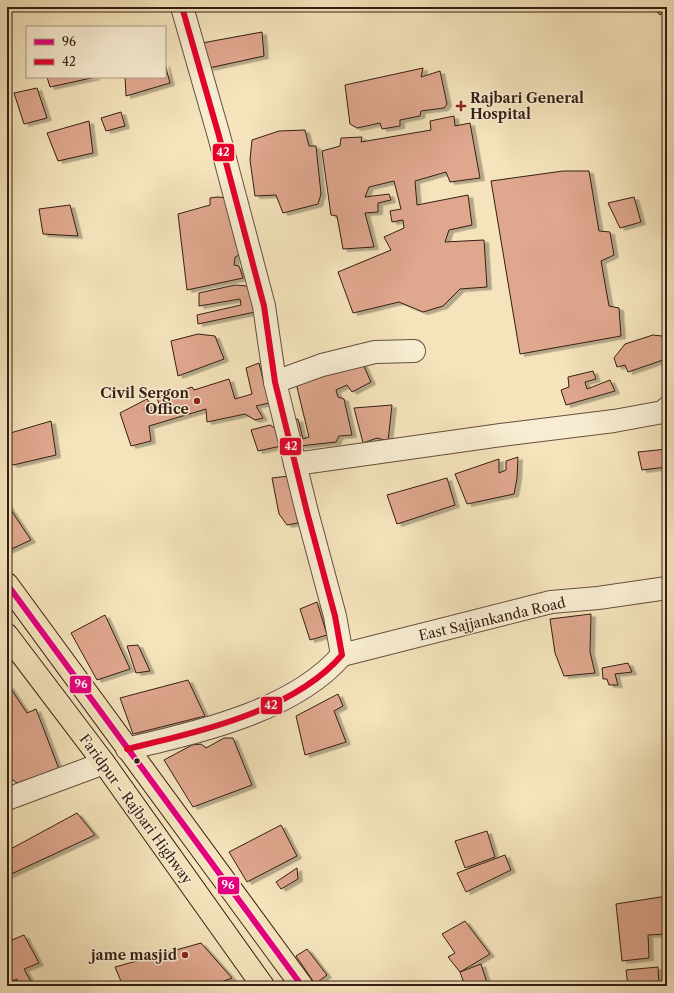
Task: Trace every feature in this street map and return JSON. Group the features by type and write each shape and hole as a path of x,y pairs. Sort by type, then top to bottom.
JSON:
{"main road":[{"name":"Faridpur - Rajbari Highway","path":"7,584 302,986"},
{"name":"Faridpur - Rajbari Highway","path":"7,635 104,763 263,986"}],"street":[{"path":"126,748 226,723 279,701 331,668 342,655 335,616 275,382 264,306 219,136 182,7"},
{"path":"275,382 322,365 375,352 414,351"},
{"path":"295,464 501,435 614,421 663,412 667,408"},
{"name":"East Sajjankanda Road","path":"342,655 551,602 598,598 667,588"},
{"path":"7,799 104,763"}],"building":[{"path":"652,7 667,7 660,15"},
{"path":"262,32 264,56 209,68 202,43"},
{"path":"166,68 170,83 126,96 125,78 166,78"},
{"name":"Rajbari General Hospital","path":"423,68 421,77 440,71 447,104 444,108 421,111 420,116 400,120 400,126 382,129 380,123 357,128 350,124 345,85"},
{"path":"47,78 91,78 50,87"},
{"path":"37,88 47,118 24,124 14,93"},
{"path":"121,112 125,126 106,131 101,118"},
{"path":"454,116 455,126 470,123 480,178 450,182 446,172 415,181 417,205 468,195 472,225 449,230 445,242 484,240 487,287 460,289 443,306 423,312 399,302 353,313 338,272 391,250 384,237 404,228 403,220 392,222 390,211 401,209 394,181 369,187 365,197 389,194 391,200 378,203 378,212 365,213 374,247 343,249 337,216 331,215 322,151 340,146 341,138 362,137 361,142 431,130 430,121"},
{"path":"89,121 93,153 58,161 47,133"},
{"path":"305,130 309,146 316,146 321,194 318,204 283,213 276,195 255,196 250,160 252,140 279,131"},
{"path":"563,171 589,171 599,231 610,232 614,255 601,261 609,306 619,308 621,336 520,354 491,181"},
{"path":"634,197 641,222 620,228 608,203"},
{"path":"210,198 229,198 242,254 235,257 234,265 239,266 243,278 187,290 178,214 210,205"},
{"path":"70,205 78,236 43,234 39,209"},
{"path":"235,285 247,286 253,293 255,312 198,324 197,315 241,305 240,299 199,306 199,293"},
{"path":"198,334 215,336 224,359 178,376 171,341"},
{"path":"653,335 662,336 666,359 628,372 625,365 617,367 614,358 625,344"},
{"path":"362,362 371,382 352,392 347,385 336,390 338,397 344,399 352,435 339,436 336,442 300,446 291,420 298,419 303,439 309,437 296,383"},
{"path":"259,363 269,403 256,406 263,418 255,420 245,414 207,422 206,409 149,426 151,441 131,446 120,413 147,399 151,405 144,408 146,413 160,407 157,398 168,393 170,398 177,395 178,392 192,387 194,390 229,379 235,399 252,394 246,368"},
{"path":"593,371 596,379 585,382 587,389 610,380 615,391 566,405 561,390 569,387 568,377"},
{"path":"392,405 388,441 377,438 363,443 354,408"},
{"path":"51,421 56,455 13,465 7,460 7,434"},
{"path":"270,425 278,430 281,446 258,451 251,430"},
{"path":"667,449 667,467 642,470 638,452"},
{"path":"518,457 517,478 514,494 467,504 455,474 499,459 499,473 506,470 506,461"},
{"path":"289,476 298,523 287,525 279,514 272,478"},
{"path":"447,478 455,505 397,524 387,495"},
{"path":"7,504 31,540 7,551"},
{"path":"317,602 327,635 310,640 300,609"},
{"path":"591,614 590,652 595,673 564,676 555,653 550,619"},
{"path":"105,615 130,669 97,680 71,633"},
{"path":"138,645 150,671 136,673 127,646"},
{"path":"628,663 632,672 615,674 618,685 609,685 607,679 603,679 602,668"},
{"path":"188,680 205,716 133,734 120,698"},
{"path":"9,686 27,713 36,709 59,769 17,783 7,776 7,688"},
{"path":"338,694 343,706 334,711 346,742 305,755 296,716"},
{"path":"224,738 233,738 252,785 193,807 164,760 192,745 201,744 206,748"},
{"path":"77,813 95,835 7,876 7,851"},
{"path":"281,825 297,856 247,882 229,852"},
{"path":"487,831 495,857 465,868 455,841"},
{"path":"505,855 511,870 466,892 457,873"},
{"path":"297,868 298,879 281,889 276,882"},
{"path":"667,896 667,934 648,935 649,958 622,961 616,904"},
{"path":"465,921 490,954 460,972 448,957 455,953 442,934"},
{"path":"24,935 39,963 24,969 33,985 19,986 17,979 7,983 7,942"},
{"name":"jame masjid","path":"201,943 232,978 210,986 123,986 115,967"},
{"path":"307,949 327,975 315,984 296,956"},
{"path":"481,964 488,986 465,986 460,972"},
{"path":"658,967 659,986 628,986 626,970"}],"transit line":[{"name":"42","path":"127,749 213,727 271,705 298,691 322,675 342,655 335,616 307,512 275,382 264,306 219,136 182,7"},
{"name":"96","path":"7,584 302,986"}],"place":[{"name":"Rajbari General Hospital","path":"461,106"},
{"name":"Civil Sergon Office","path":"197,401"},
{"name":"jame masjid","path":"185,955"}]}
